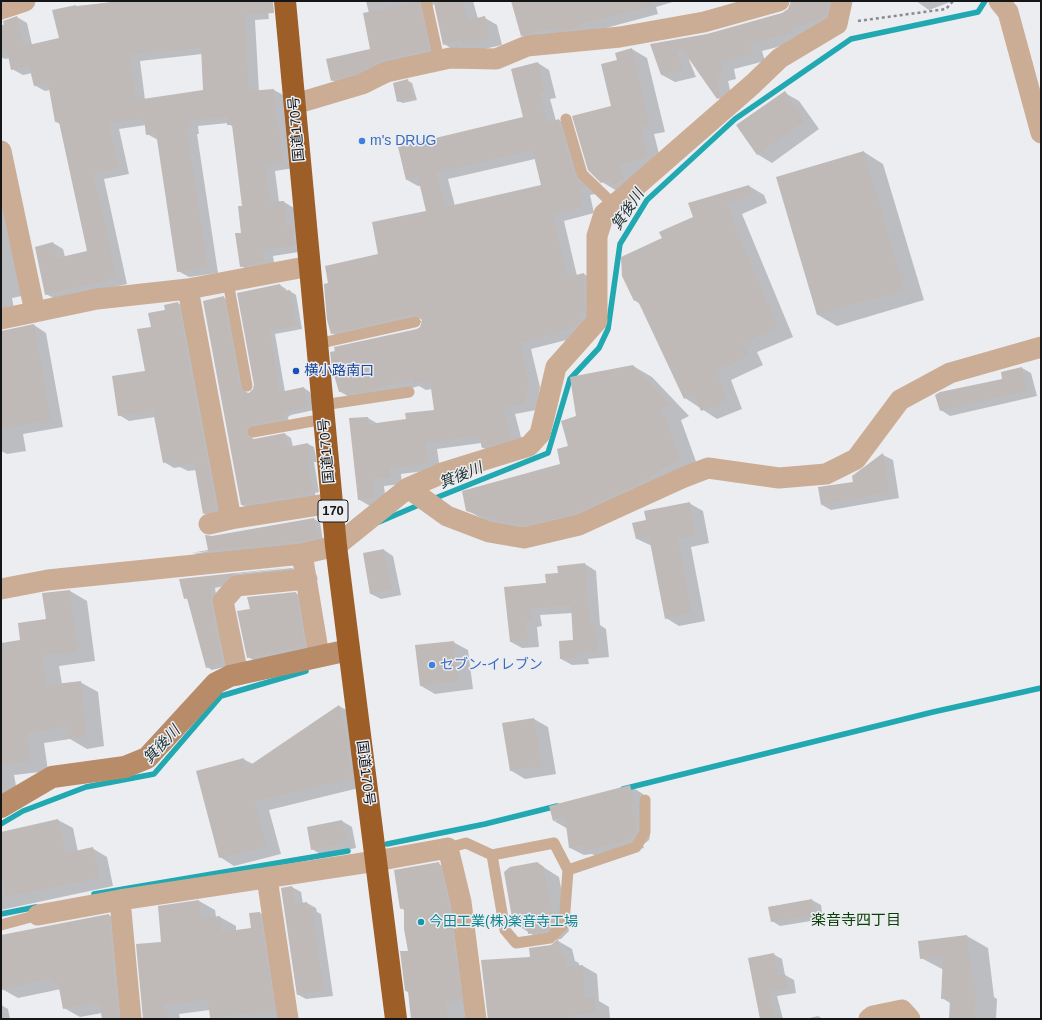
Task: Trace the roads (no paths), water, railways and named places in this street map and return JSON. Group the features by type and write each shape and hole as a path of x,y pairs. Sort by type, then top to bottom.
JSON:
{"highway":[{"name":"国道170号","path":"285,1 336,546 396,1019"}],"street":[{"path":"1,9 25,1"},
{"path":"295,104 362,84 386,72 439,60 450,58 496,59 528,46 620,37 689,25 779,1"},
{"path":"1,589 48,580 302,554 336,546 408,488 445,472 529,446 540,434 556,367 597,322 597,236 604,214 753,84 780,58 837,24 842,1"},
{"path":"999,1 1008,12 1041,133"},
{"path":"1,150 35,312"},
{"path":"1,319 97,299 188,289 310,266"},
{"path":"188,289 231,518"},
{"path":"408,488 447,516 489,532 524,538 579,525 682,478 708,468 779,478 826,474 856,459 900,400 950,373 1041,347"},
{"path":"209,524 231,518 332,503"},
{"path":"302,554 319,656"},
{"path":"238,675 223,601 236,586 307,579"},
{"path":"1,807 52,777 125,767 147,758 216,683 230,676 349,650"},
{"path":"38,914 376,861 448,848 461,902 476,1019"},
{"path":"268,878 288,1019"},
{"path":"120,900 131,1019"},
{"path":"869,1019 873,1016 902,1010 910,1019"}],"lane":[{"path":"426,1 439,60"},
{"path":"566,119 582,174 614,205"},
{"path":"228,282 247,386"},
{"path":"317,344 415,322"},
{"path":"254,432 323,412 409,392"},
{"path":"568,870 636,847 646,832 645,800"},
{"path":"448,848 466,843 492,855 554,843 568,870 564,924 550,938 516,943 505,930 492,855"},
{"path":"1,925 38,914"}],"waterway":[{"name":"箕後川","path":"433,499 548,453 570,379 599,348 608,329 620,244 647,200 735,119 851,39 978,12 985,1"},
{"name":"箕後川","path":"379,522 421,504"},
{"name":"箕後川","path":"1,824 23,811 86,787 154,774 221,696 306,671"},
{"path":"623,789 933,712 1041,688"},
{"path":"387,844 485,824 557,806"},
{"path":"94,894 348,851"},
{"path":"1,914 36,907"}],"place":[{"name":"m's DRUG","path":"362,141"},
{"name":"横小路南口","path":"296,371"},
{"name":"セブン-イレブン","path":"432,665"},
{"name":"今田工業(株)楽音寺工場","path":"421,922"}],"district":[{"name":"楽音寺四丁目","path":"856,921"}]}
